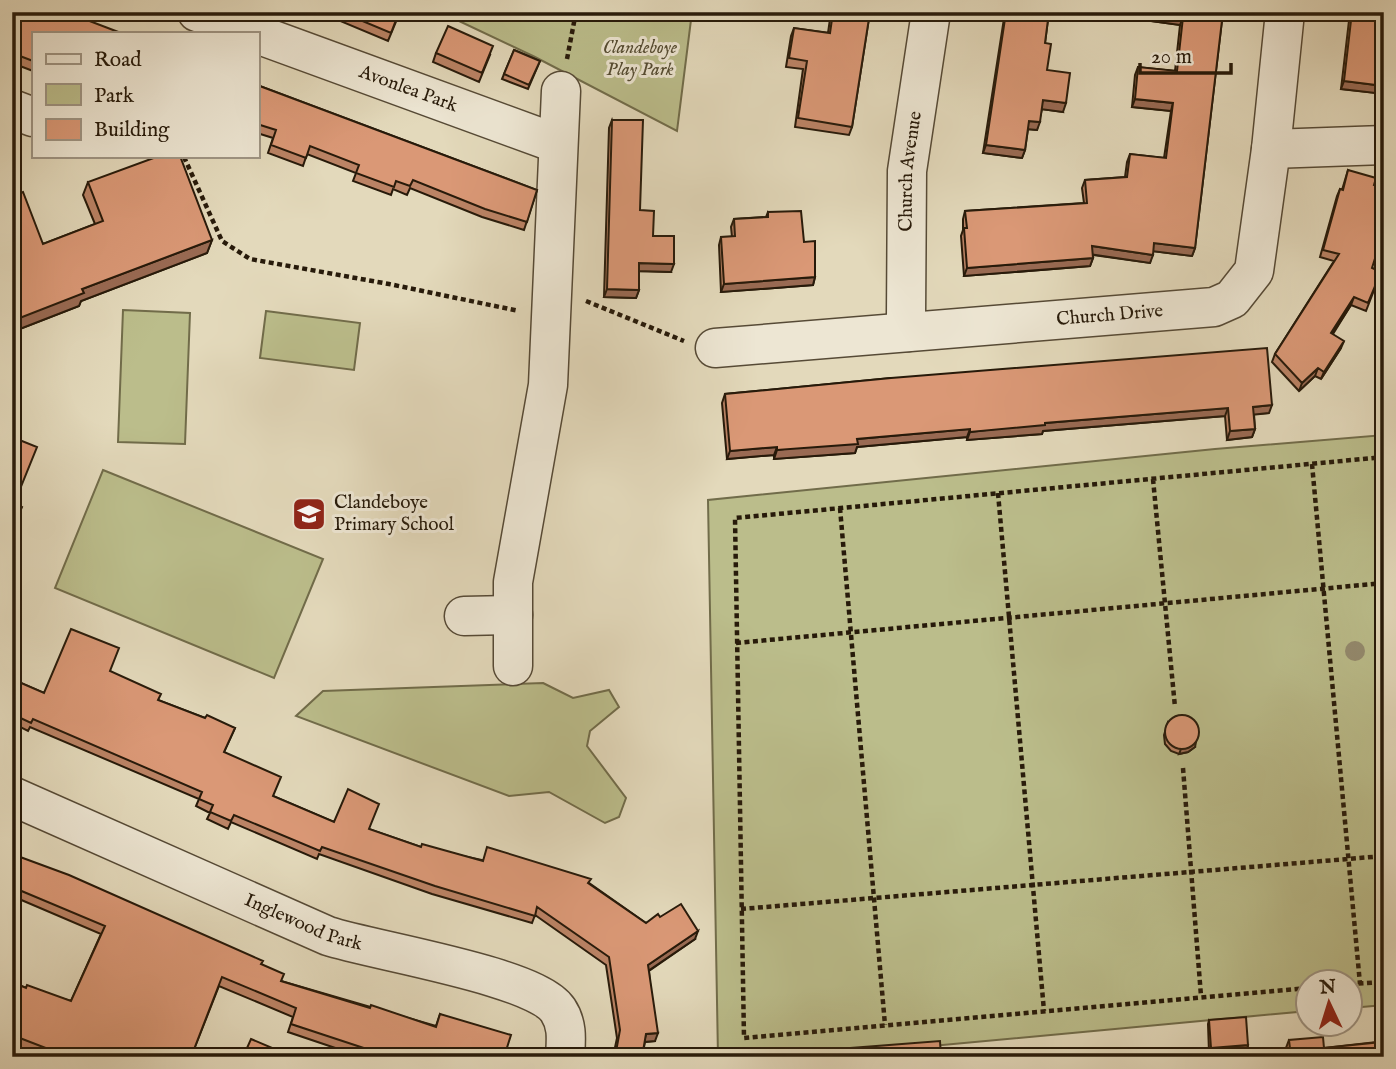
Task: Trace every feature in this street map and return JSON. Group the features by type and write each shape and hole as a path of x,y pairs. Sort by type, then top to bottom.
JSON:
{"street":[{"name":"Avonlea Park","path":"197,12 251,32"},
{"name":"Church Avenue","path":"908,332 907,172 931,12"},
{"name":"Church Drive","path":"715,348 1214,307 1232,299 1254,271 1285,12"},
{"name":"Avonlea Park","path":"259,35 558,144"},
{"path":"513,666 513,582 548,385 561,91"},
{"path":"12,109 32,117"},
{"path":"1270,149 1384,145"},
{"path":"464,616 513,615"},
{"name":"Inglewood Park","path":"12,796 328,936 476,972 534,991 558,1009 567,1031 565,1057"}],"path":[{"path":"561,91 576,12"},
{"path":"184,158 222,241 250,259 522,312 526,300"},
{"path":"554,257 577,279 575,296 699,347 715,348"},
{"path":"1294,989 744,1038 735,517 1384,457"},
{"path":"1312,464 1358,968"},
{"path":"1153,479 1175,706"},
{"path":"998,493 1044,1011"},
{"path":"840,508 885,1026"},
{"path":"736,643 1384,583"},
{"path":"1183,768 1201,996"},
{"path":"741,909 1384,856"},
{"path":"1364,984 1384,982"}],"green space":[{"name":"Clandeboye Play Park","path":"440,12 692,12 677,131 535,57"},
{"path":"123,310 190,313 185,444 118,442"},
{"path":"266,311 360,323 354,370 260,358"},
{"path":"1384,435 1384,1005 1364,1007 1364,968 1294,968 1294,1012 813,1057 718,1057 708,500 1215,449"},
{"path":"103,470 323,559 274,678 55,588"},
{"path":"543,683 573,698 609,690 619,707 590,731 587,746 626,798 619,817 605,823 549,792 509,796 296,716 323,691"}],"building":[{"path":"18,12 66,12 118,32 32,32 32,61 12,53 12,26"},
{"path":"341,12 399,12 391,33"},
{"path":"833,12 870,12 852,127 798,118 807,61 789,58 794,28 830,33"},
{"path":"1006,12 1049,12 1045,43 1051,44 1047,70 1070,73 1066,103 1043,100 1040,122 1029,121 1025,150 986,145"},
{"path":"1146,12 1223,12 1195,248 1154,243 1153,255 1092,246 1093,258 967,268 965,211 1087,203 1085,180 1127,177 1130,154 1166,158 1173,103 1135,99 1138,67 1177,71 1183,17"},
{"path":"1352,12 1384,12 1384,86 1344,81"},
{"path":"448,26 493,46 482,73 436,53"},
{"path":"514,50 540,61 529,85 504,74"},
{"path":"259,86 537,190 527,222 485,209 413,180 410,186 396,181 394,187 356,173 359,165 310,146 306,158 271,145 276,130 259,125"},
{"path":"612,120 643,120 640,210 654,211 653,236 674,236 674,264 639,263 639,290 607,289"},
{"path":"154,158 181,158 212,240 82,289 84,293 12,321 12,196 23,192 43,244 103,221 88,182"},
{"path":"1348,170 1376,178 1374,185 1384,187 1384,230 1372,268 1381,272 1368,303 1354,297 1331,333 1344,341 1324,372 1318,368 1302,383 1275,354 1339,254 1323,250"},
{"path":"801,211 804,242 815,241 815,277 724,284 721,237 735,236 734,219 768,217 768,212"},
{"path":"1267,348 1272,405 1253,407 1255,429 1230,431 1228,408 970,432 970,429 857,439 858,444 730,451 725,394"},
{"path":"12,437 37,447 14,504 22,507 12,531"},
{"path":"71,629 119,648 110,671 161,694 158,700 205,718 207,715 235,728 224,752 281,777 273,796 334,822 348,789 379,804 369,829 421,847 422,844 483,861 487,847 591,879 588,883 646,923 658,914 660,917 681,904 698,931 648,965 658,1033 646,1034 642,1057 615,1057 620,1030 609,957 537,907 535,916 435,886 322,847 320,851 234,815 231,821 210,812 213,805 199,799 202,792 33,719 31,723 12,714 12,679 44,693"},
{"path":"1182,715 1194,720 1199,732 1194,744 1182,749 1170,744 1165,732 1170,720"},
{"path":"12,854 69,875 263,961 261,964 284,974 281,981 370,1008 371,1005 436,1027 440,1014 511,1035 504,1057 391,1057 291,1024 296,1008 222,977 191,1057 69,1057 12,1035 12,982 71,1001 105,926 12,887"},
{"path":"1246,1017 1248,1045 1211,1048 1209,1020"},
{"path":"1380,1031 1384,1031 1384,1057 1291,1057 1289,1040 1323,1038 1324,1048 1381,1042"},
{"path":"251,1039 277,1050 274,1057 243,1057"},
{"path":"940,1041 941,1057 851,1057 851,1048"}],"place":[{"name":"Clandeboye Primary School","path":"309,514"}]}
